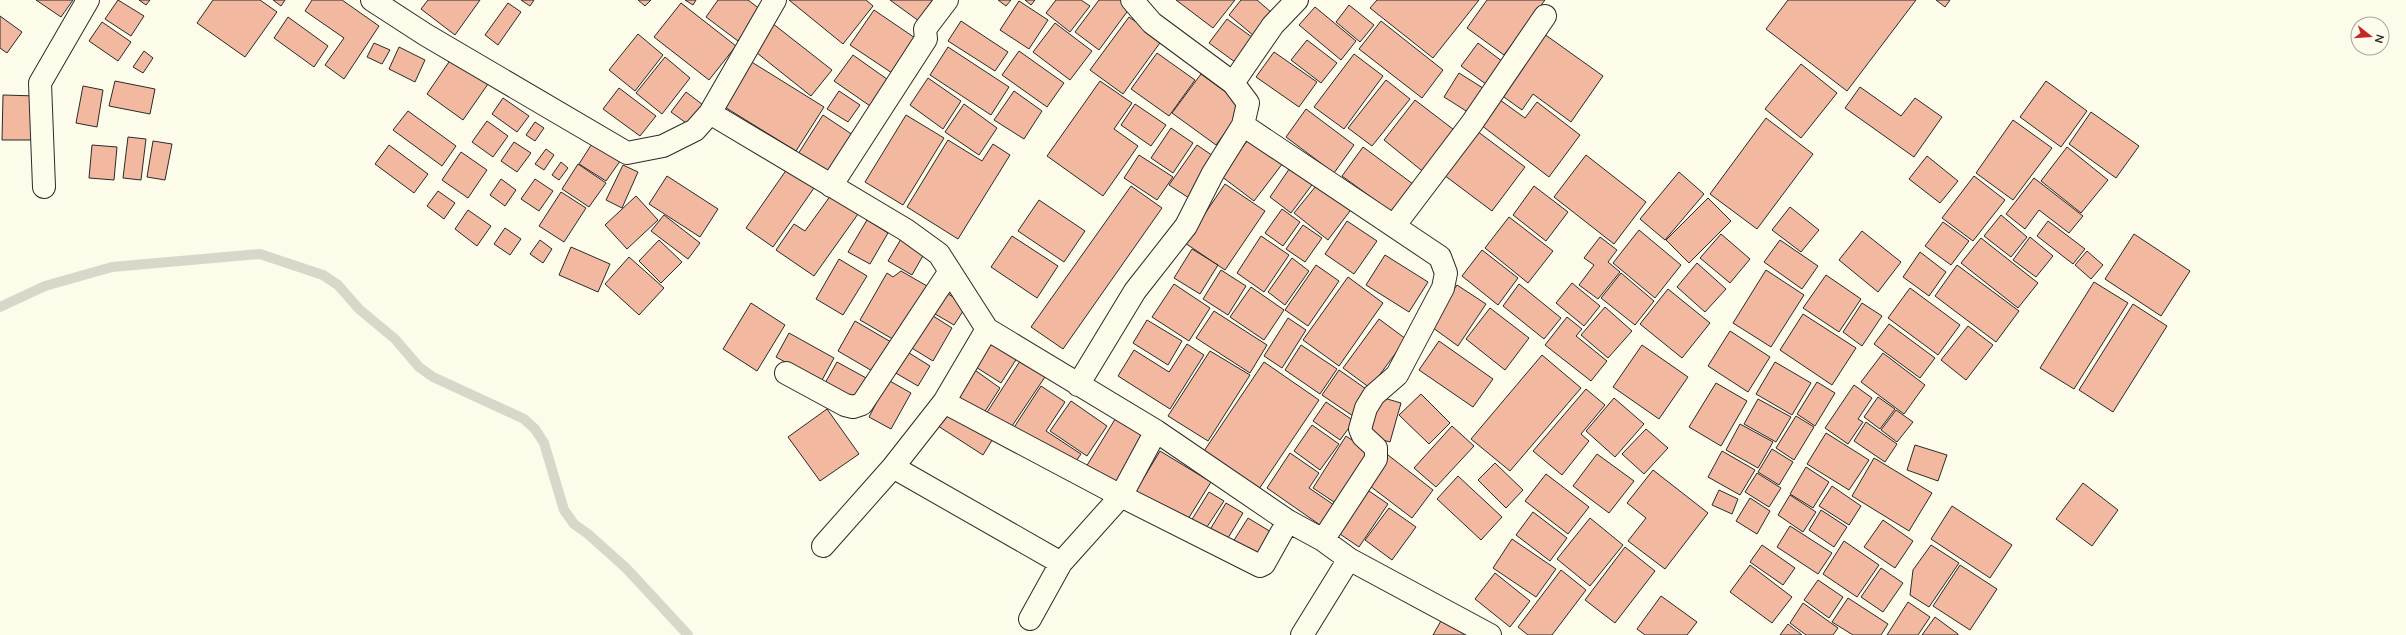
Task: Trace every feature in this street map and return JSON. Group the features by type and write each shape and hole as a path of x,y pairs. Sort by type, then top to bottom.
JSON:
{"street":[{"path":"44,187 40,83 88,0"},
{"path":"372,0 426,35 627,153 663,146 695,130 710,112 775,0"},
{"path":"831,186 926,39 925,28 948,0"},
{"path":"1233,83 1273,25 1297,0"},
{"path":"1078,385 1135,291 1186,226 1213,173 1243,125 1248,103 1233,83 1152,22 1133,1"},
{"path":"1394,226 1472,123 1545,16"},
{"path":"710,112 906,230 939,254 987,329 1156,431 1288,521 1323,540 1349,559 1490,635"},
{"path":"1243,125 1440,257 1446,273 1443,288 1397,375 1374,395 1366,408 1360,429 1362,436 1376,448 1376,459 1323,540"},
{"path":"786,373 845,405 853,407 862,404 950,271"},
{"path":"823,546 893,467 944,402 987,329"},
{"path":"944,402 1121,496 1260,566 1264,564 1288,521"},
{"path":"1030,618 1061,562 1121,496 1156,431"},
{"path":"893,467 1061,562"},
{"path":"1302,635 1349,559"}],"building":[{"path":"36,0 73,0 61,17"},
{"path":"118,0 144,16 131,36 105,19"},
{"path":"139,0 150,0 146,5"},
{"path":"213,0 260,0 277,12 245,57 197,23"},
{"path":"273,0 285,0 281,6"},
{"path":"312,0 342,0 379,26 344,79 325,65 344,38 305,11"},
{"path":"428,0 480,0 455,35 421,9"},
{"path":"521,0 534,0 530,6"},
{"path":"638,0 651,0 645,6"},
{"path":"685,0 696,0 693,5"},
{"path":"718,0 748,0 761,10 738,41 706,17"},
{"path":"789,0 866,0 873,6 843,44"},
{"path":"890,0 939,0 923,24"},
{"path":"998,0 1011,0 1006,6"},
{"path":"1025,0 1035,0 1031,5"},
{"path":"1056,0 1081,0 1090,6 1070,32 1046,13"},
{"path":"1099,0 1125,0 1132,5 1099,50 1075,32"},
{"path":"1176,0 1235,0 1213,28"},
{"path":"1241,0 1257,0 1272,13 1254,36 1229,15"},
{"path":"1377,0 1479,0 1433,58 1370,8"},
{"path":"1487,0 1545,0 1504,55 1467,28"},
{"path":"1788,0 1916,0 1847,91 1766,29"},
{"path":"1936,0 1950,0 1945,7"},
{"path":"1019,1 1048,20 1029,49 1000,30"},
{"path":"508,3 521,12 498,45 485,35"},
{"path":"681,3 736,46 709,80 654,37"},
{"path":"1349,5 1374,25 1360,42 1336,22"},
{"path":"1315,7 1356,41 1341,60 1299,25"},
{"path":"874,10 921,42 898,77 850,45"},
{"path":"0,16 22,32 7,53 0,48"},
{"path":"288,17 328,46 314,67 274,38"},
{"path":"1129,17 1162,40 1123,94 1090,70"},
{"path":"1227,19 1256,40 1239,65 1209,43"},
{"path":"961,21 1008,52 995,71 948,41"},
{"path":"1381,21 1443,70 1422,98 1359,49"},
{"path":"102,22 131,42 118,61 89,41"},
{"path":"772,23 832,70 811,96 752,49"},
{"path":"1055,23 1092,51 1070,80 1033,52"},
{"path":"1540,31 1603,76 1571,122 1533,94 1522,110 1497,92"},
{"path":"638,34 663,55 635,91 609,70"},
{"path":"1307,40 1337,63 1321,83 1291,60"},
{"path":"374,43 390,50 382,64 367,57"},
{"path":"1478,43 1507,65 1490,87 1461,66"},
{"path":"399,47 425,60 415,82 389,69"},
{"path":"948,47 1009,87 991,115 930,75"},
{"path":"144,51 153,58 143,73 133,67"},
{"path":"1019,51 1064,83 1047,107 1002,75"},
{"path":"1274,52 1317,82 1299,107 1256,77"},
{"path":"1157,53 1195,80 1169,116 1131,89"},
{"path":"1354,54 1383,76 1344,129 1314,107"},
{"path":"853,55 891,82 873,108 834,81"},
{"path":"665,57 690,78 662,114 636,93"},
{"path":"451,59 488,84 463,120 427,94"},
{"path":"750,61 824,107 796,151 723,106"},
{"path":"1801,64 1837,93 1801,138 1765,109"},
{"path":"1459,73 1486,90 1471,114 1444,97"},
{"path":"1201,74 1245,106 1216,145 1172,113"},
{"path":"928,78 961,101 943,129 910,105"},
{"path":"1386,80 1410,99 1372,146 1348,128"},
{"path":"115,81 155,89 150,114 109,106"},
{"path":"1100,81 1132,103 1114,129 1138,146 1103,196 1047,156"},
{"path":"2046,81 2087,111 2061,147 2020,117"},
{"path":"83,86 103,90 97,127 76,123"},
{"path":"1860,87 1901,116 1915,98 1942,117 1914,157 1845,108"},
{"path":"619,88 656,116 640,136 603,109"},
{"path":"839,91 860,105 848,122 827,109"},
{"path":"1014,91 1042,111 1024,139 994,120"},
{"path":"686,92 707,108 693,128 671,112"},
{"path":"3,95 37,96 36,140 2,140"},
{"path":"503,98 529,116 517,132 492,114"},
{"path":"1415,100 1458,133 1426,174 1384,140"},
{"path":"1500,100 1525,118 1537,102 1580,135 1549,177 1481,125"},
{"path":"964,104 997,128 979,155 945,132"},
{"path":"1135,104 1166,125 1151,146 1121,125"},
{"path":"1306,109 1354,145 1334,173 1286,137"},
{"path":"408,111 456,146 442,166 393,130"},
{"path":"2091,112 2139,146 2116,178 2069,144"},
{"path":"823,115 859,139 834,177 798,154"},
{"path":"906,115 944,138 903,205 865,182"},
{"path":"1766,118 1813,154 1757,229 1710,194"},
{"path":"2013,120 2052,148 2013,200 1976,173"},
{"path":"487,121 508,136 493,157 472,142"},
{"path":"535,122 544,128 535,141 526,135"},
{"path":"1171,128 1193,143 1173,173 1151,158"},
{"path":"1477,131 1525,167 1492,211 1444,175"},
{"path":"128,137 146,139 141,180 123,178"},
{"path":"1250,137 1283,163 1254,201 1221,176"},
{"path":"595,139 623,157 606,181 579,164"},
{"path":"948,140 982,161 993,144 1010,155 958,239 907,207"},
{"path":"153,141 172,144 165,180 147,177"},
{"path":"514,142 531,153 517,172 501,161"},
{"path":"92,145 117,147 114,180 89,178"},
{"path":"389,145 428,174 414,193 375,164"},
{"path":"1197,145 1216,158 1189,198 1169,185"},
{"path":"1363,147 1413,184 1393,213 1342,176"},
{"path":"2067,147 2108,180 2081,213 2041,181"},
{"path":"546,149 554,155 544,170 535,164"},
{"path":"461,152 487,170 468,198 442,180"},
{"path":"1139,155 1173,177 1157,200 1124,178"},
{"path":"1586,155 1646,202 1614,244 1554,197"},
{"path":"1927,156 1958,181 1940,203 1909,179"},
{"path":"561,162 568,168 559,180 552,175"},
{"path":"1294,162 1317,178 1291,213 1270,197"},
{"path":"578,164 606,183 589,207 562,189"},
{"path":"623,165 638,172 622,208 606,200"},
{"path":"787,169 814,188 773,247 746,228"},
{"path":"1679,172 1704,194 1665,240 1640,219"},
{"path":"667,176 718,209 700,237 649,204"},
{"path":"1974,176 2005,200 1973,241 1942,218"},
{"path":"2034,178 2083,216 2069,233 2039,210 2025,229 2006,214"},
{"path":"501,179 516,190 505,206 490,195"},
{"path":"535,179 553,191 539,211 521,199"},
{"path":"1320,181 1353,207 1328,240 1294,213"},
{"path":"1225,184 1265,211 1225,270 1185,243"},
{"path":"1131,186 1162,208 1063,349 1031,327"},
{"path":"1534,186 1568,212 1546,241 1513,215"},
{"path":"438,191 455,203 444,219 427,206"},
{"path":"561,192 586,208 564,242 539,226"},
{"path":"831,195 858,214 814,276 776,250 794,224 805,231"},
{"path":"636,196 658,220 627,249 605,225"},
{"path":"1708,198 1731,221 1689,263 1666,240"},
{"path":"1039,200 1085,231 1064,262 1018,231"},
{"path":"1790,207 1819,230 1801,252 1772,230"},
{"path":"1282,209 1300,222 1283,246 1265,233"},
{"path":"468,210 491,226 477,246 455,229"},
{"path":"664,215 700,243 688,259 651,231"},
{"path":"2001,215 2027,237 2011,257 1984,236"},
{"path":"1509,217 1553,251 1528,283 1485,248"},
{"path":"867,220 888,233 870,264 848,252"},
{"path":"1347,221 1377,241 1354,274 1325,254"},
{"path":"2048,221 2085,249 2073,264 2037,236"},
{"path":"1943,222 1969,241 1951,265 1925,246"},
{"path":"1303,225 1322,238 1305,262 1286,249"},
{"path":"505,228 521,239 510,255 494,244"},
{"path":"1639,230 1681,265 1655,298 1613,263"},
{"path":"1862,231 1901,262 1878,292 1839,260"},
{"path":"1721,234 1750,259 1730,283 1700,258"},
{"path":"2134,234 2190,271 2161,316 2105,279"},
{"path":"1012,236 1058,266 1037,298 991,267"},
{"path":"1261,236 1289,255 1264,292 1237,273"},
{"path":"1600,237 1617,250 1608,262 1620,272 1598,299 1579,285 1594,265 1584,258"},
{"path":"2030,237 2053,256 2036,277 2013,260"},
{"path":"1981,238 2038,283 2018,308 1961,263"},
{"path":"901,239 925,252 912,275 888,261"},
{"path":"540,240 552,249 543,263 530,254"},
{"path":"659,240 682,262 661,283 639,261"},
{"path":"1780,240 1818,266 1802,289 1764,262"},
{"path":"571,247 610,264 598,292 559,275"},
{"path":"1192,249 1218,265 1200,294 1174,278"},
{"path":"1482,250 1518,278 1498,305 1462,276"},
{"path":"2087,251 2103,265 2091,279 2075,265"},
{"path":"1920,252 1946,272 1929,296 1903,277"},
{"path":"1385,255 1428,282 1409,312 1366,285"},
{"path":"629,257 664,288 639,315 605,284"},
{"path":"1292,258 1309,271 1285,305 1268,292"},
{"path":"839,259 867,276 843,315 816,299"},
{"path":"1697,263 1726,289 1705,312 1677,287"},
{"path":"1316,265 1339,281 1308,326 1285,310"},
{"path":"1957,265 2019,311 1996,342 1935,296"},
{"path":"1221,270 1246,286 1228,315 1203,299"},
{"path":"1766,270 1804,295 1771,347 1733,323"},
{"path":"901,271 927,286 896,341 860,320 887,273 893,277"},
{"path":"1621,273 1654,301 1635,325 1601,298"},
{"path":"1826,275 1861,299 1839,332 1803,308"},
{"path":"1348,277 1383,303 1339,366 1303,340"},
{"path":"2094,282 2128,303 2074,389 2040,368"},
{"path":"1572,283 1600,306 1584,326 1556,303"},
{"path":"1174,284 1210,308 1189,341 1152,317"},
{"path":"1519,284 1561,318 1544,339 1503,306"},
{"path":"1457,285 1486,304 1458,346 1429,325"},
{"path":"1251,287 1284,310 1264,340 1230,317"},
{"path":"1910,288 1960,325 1938,355 1888,318"},
{"path":"1668,289 1710,323 1682,358 1640,324"},
{"path":"943,291 967,305 954,325 930,311"},
{"path":"751,303 785,325 757,371 723,349"},
{"path":"1862,303 1882,316 1862,346 1843,332"},
{"path":"2133,304 2167,326 2113,412 2079,390"},
{"path":"1605,307 1632,331 1608,358 1581,335"},
{"path":"1490,308 1529,338 1505,370 1466,339"},
{"path":"1214,311 1267,345 1250,373 1196,338"},
{"path":"930,314 952,328 933,361 910,347"},
{"path":"1803,314 1856,348 1832,385 1780,350"},
{"path":"1567,317 1582,329 1576,336 1607,361 1591,381 1545,345"},
{"path":"1288,318 1306,330 1282,368 1264,356"},
{"path":"1379,319 1406,339 1370,388 1343,368"},
{"path":"1147,320 1182,341 1168,365 1133,343"},
{"path":"855,321 891,342 874,372 838,351"},
{"path":"1889,324 1935,358 1920,378 1874,344"},
{"path":"1968,326 1993,345 1966,380 1941,360"},
{"path":"1730,331 1770,357 1748,392 1708,366"},
{"path":"789,333 834,358 821,382 776,357"},
{"path":"990,335 1019,355 1001,383 971,364"},
{"path":"1439,341 1493,379 1473,407 1419,370"},
{"path":"1187,344 1204,355 1170,409 1118,376 1134,350 1169,372"},
{"path":"1301,345 1337,369 1320,394 1285,370"},
{"path":"1642,345 1688,377 1659,419 1613,387"},
{"path":"906,351 930,366 918,386 894,372"},
{"path":"1210,351 1250,375 1208,441 1168,416"},
{"path":"1883,353 1925,385 1904,414 1861,382"},
{"path":"1542,355 1581,388 1510,471 1471,439"},
{"path":"1022,358 1047,374 1008,432 984,417"},
{"path":"837,362 868,379 856,401 824,385"},
{"path":"1264,362 1319,400 1259,489 1204,451"},
{"path":"1775,362 1811,383 1792,415 1756,394"},
{"path":"972,368 1000,388 982,416 953,396"},
{"path":"1339,370 1369,391 1353,416 1322,395"},
{"path":"888,380 911,393 891,429 869,417"},
{"path":"1817,382 1835,393 1815,426 1797,414"},
{"path":"1716,383 1747,401 1721,446 1689,427"},
{"path":"1854,385 1872,398 1858,419 1863,422 1848,444 1825,428"},
{"path":"1041,386 1065,402 1046,431 1081,454 1072,467 1013,429"},
{"path":"1586,389 1605,405 1581,434 1589,441 1562,475 1533,451"},
{"path":"1421,394 1450,423 1429,444 1399,415"},
{"path":"1377,396 1401,403 1390,442 1365,435"},
{"path":"1878,397 1895,409 1880,429 1864,417"},
{"path":"1614,398 1644,424 1615,457 1586,431"},
{"path":"1758,399 1791,417 1776,442 1744,424"},
{"path":"1071,401 1107,426 1087,456 1050,431"},
{"path":"1326,402 1354,421 1340,440 1313,421"},
{"path":"947,406 994,437 983,455 935,424"},
{"path":"827,409 859,454 820,481 788,437"},
{"path":"1896,410 1913,422 1897,442 1881,430"},
{"path":"1117,416 1149,436 1118,486 1086,467"},
{"path":"1796,416 1814,427 1794,460 1776,448"},
{"path":"1866,422 1897,444 1885,462 1854,441"},
{"path":"1740,424 1773,442 1758,468 1726,450"},
{"path":"1312,425 1339,444 1320,470 1294,451"},
{"path":"1452,426 1474,446 1436,487 1414,468"},
{"path":"1646,429 1668,448 1644,474 1622,454"},
{"path":"1826,433 1869,460 1849,490 1807,464"},
{"path":"1346,436 1374,455 1340,506 1313,488"},
{"path":"1915,445 1947,455 1938,481 1907,470"},
{"path":"1772,449 1793,462 1779,485 1758,472"},
{"path":"1160,451 1211,482 1185,524 1134,494"},
{"path":"1722,451 1755,470 1740,495 1708,477"},
{"path":"1290,453 1319,473 1309,488 1334,505 1320,525 1267,488"},
{"path":"1597,454 1634,481 1609,513 1573,486"},
{"path":"1388,455 1433,490 1412,518 1366,483"},
{"path":"1874,458 1932,493 1909,531 1852,496"},
{"path":"1495,463 1523,490 1506,508 1478,480"},
{"path":"1806,467 1829,482 1813,508 1790,494"},
{"path":"1653,470 1708,513 1665,569 1628,541 1646,518 1627,503"},
{"path":"1757,473 1781,488 1769,507 1745,492"},
{"path":"1546,474 1589,507 1568,534 1525,501"},
{"path":"1458,476 1502,517 1481,540 1437,499"},
{"path":"2083,483 2118,510 2092,546 2056,519"},
{"path":"1832,486 1861,506 1849,525 1819,506"},
{"path":"1366,489 1388,504 1359,547 1337,532"},
{"path":"1719,490 1738,499 1732,514 1712,505"},
{"path":"1209,492 1224,501 1205,530 1191,521"},
{"path":"1790,495 1816,512 1803,532 1778,515"},
{"path":"1750,498 1770,511 1757,534 1736,521"},
{"path":"1226,503 1243,513 1225,543 1208,533"},
{"path":"1952,506 2012,545 1990,578 1931,539"},
{"path":"1389,508 1416,527 1392,560 1365,540"},
{"path":"1821,510 1847,527 1834,547 1809,530"},
{"path":"1533,512 1567,538 1550,561 1516,535"},
{"path":"1248,518 1276,535 1260,563 1231,545"},
{"path":"1590,518 1623,545 1590,586 1557,559"},
{"path":"1883,520 1913,541 1895,568 1864,547"},
{"path":"1790,526 1832,553 1818,574 1777,547"},
{"path":"1512,539 1556,569 1536,597 1493,568"},
{"path":"1844,541 1879,565 1857,597 1823,574"},
{"path":"1762,545 1795,568 1783,585 1750,562"},
{"path":"1931,545 1959,563 1929,607 1910,595 1913,570"},
{"path":"1625,547 1655,571 1615,623 1585,600"},
{"path":"1750,565 1792,597 1772,623 1730,592"},
{"path":"1960,565 1997,589 1970,630 1933,606"},
{"path":"1881,568 1903,583 1883,612 1861,597"},
{"path":"1561,570 1586,590 1552,635 1528,635 1518,627"},
{"path":"1495,573 1530,601 1510,627 1475,599"},
{"path":"1818,580 1843,597 1829,618 1804,600"},
{"path":"1661,596 1697,622 1687,635 1645,635 1637,629"},
{"path":"1848,598 1888,624 1881,635 1853,635 1832,622"},
{"path":"1908,602 1930,617 1918,635 1887,635"},
{"path":"1803,603 1838,628 1833,635 1806,635 1790,623"},
{"path":"1935,617 1958,634 1958,635 1922,635"},
{"path":"1442,619 1473,635 1433,635"},
{"path":"1788,624 1802,635 1780,635"}],"waterway":[{"path":"0,307 45,286 112,267 260,254 323,275 338,285 359,309 395,339 419,367 433,377 524,419 535,429 544,443 564,510 574,524 588,534 626,568 688,635"}]}
